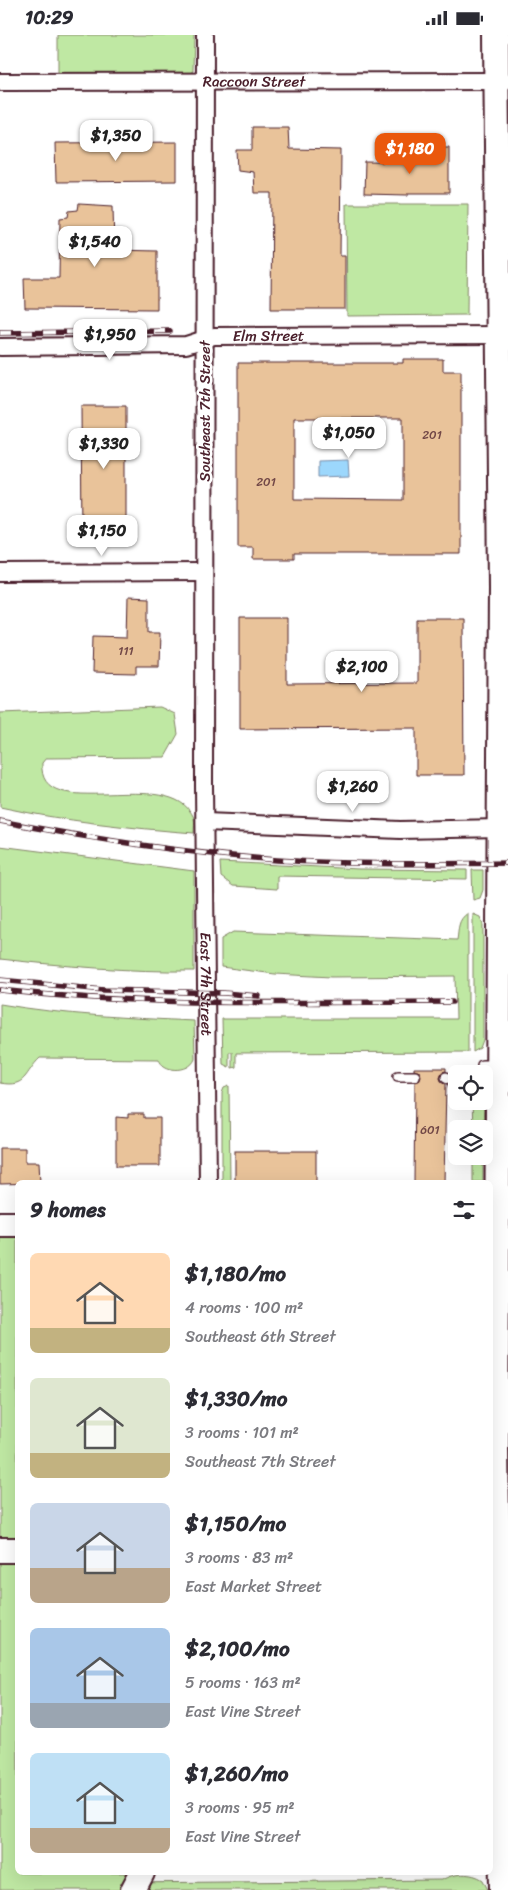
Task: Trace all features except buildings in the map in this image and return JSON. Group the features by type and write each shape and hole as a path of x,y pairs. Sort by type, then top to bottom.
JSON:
{"main road":[{"path":"496,35 502,81 498,219 503,335 504,587 497,1075 498,1550 500,1866 502,1890"},
{"path":"0,1224 15,1224"},
{"path":"0,1550 15,1550"},
{"path":"133,1890 141,1875"}],"street":[{"name":"Southeast 7th Street","path":"204,786 205,35"},
{"name":"Raccoon Street","path":"0,82 502,81"},
{"name":"Elm Street","path":"0,347 186,345 209,336 503,335"},
{"path":"0,573 204,573"},
{"name":"East 7th Street","path":"204,786 208,1180"},
{"path":"205,822 400,829 500,824"}],"lane":[{"path":"398,1076 415,1077"}],"green space":[{"path":"58,35 194,35 193,71 188,74 58,74"},
{"path":"346,204 468,204 467,315 347,316"},
{"path":"160,707 175,714 178,734 165,757 46,758 42,763 46,781 60,791 82,794 134,793 160,795 181,802 194,818 194,833 97,823 0,807 0,713"},
{"path":"0,846 194,871 194,971 145,971 0,959"},
{"path":"220,862 359,869 467,870 467,879 277,876 277,889 233,886 221,877"},
{"path":"472,870 483,870 483,890 480,898 473,900"},
{"path":"468,913 468,1052 236,1053 236,1067 232,1068 232,1052 229,1052 229,1067 223,1064 222,1019 456,1019 455,976 331,977 275,974 221,967 221,939 233,932 457,940 460,922"},
{"path":"473,914 480,917 483,925 483,1040 480,1048 473,1052"},
{"path":"0,1004 72,1013 194,1021 195,1059 192,1064 182,1069 170,1069 165,1067 159,1059 40,1058 20,1081 9,1084 0,1083"},
{"path":"229,1086 230,1180 222,1180 222,1093 224,1088"},
{"path":"472,1110 484,1110 483,1120 473,1120"},
{"path":"473,1165 483,1165 483,1180 473,1180"},
{"path":"0,1237 15,1237 15,1875 127,1875 123,1883 442,1880 457,1875 468,1875 479,1877 483,1880 488,1890 0,1890"}],"water":[{"path":"348,460 349,476 318,477 318,461"}],"railway":[{"path":"0,333 170,331"},
{"path":"0,821 138,845 277,860 421,864 508,863"},
{"path":"0,980 104,990 224,993 259,996"},
{"path":"0,990 113,999 169,1001 282,1003 452,1002"}]}
